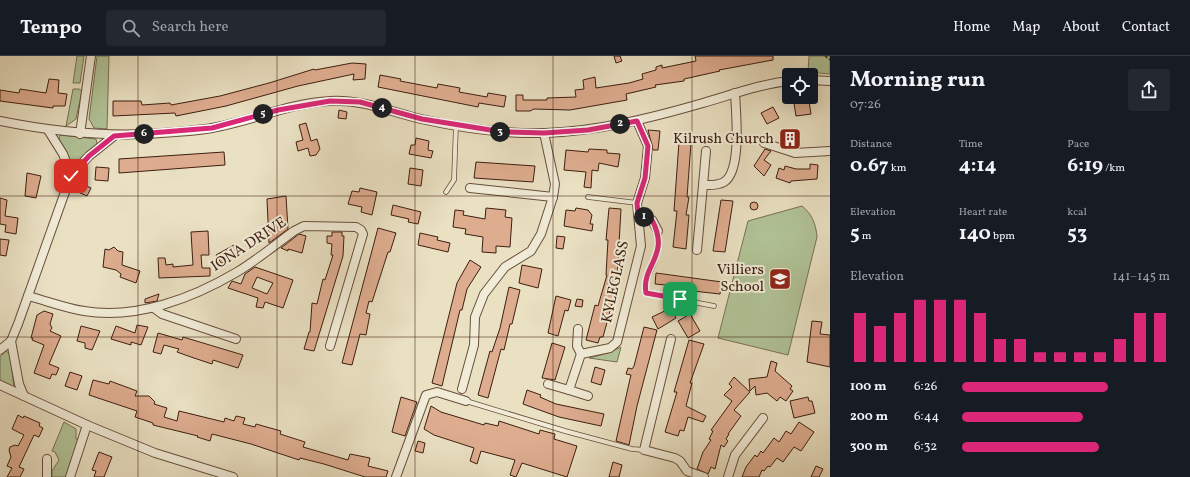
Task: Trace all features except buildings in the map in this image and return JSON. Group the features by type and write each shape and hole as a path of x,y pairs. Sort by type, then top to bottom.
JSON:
{"street":[{"path":"80,134 91,56"},
{"path":"818,80 830,81"},
{"path":"0,121 48,130 114,136 212,128 278,110 330,101 360,102 422,119 456,125 503,132 544,133 588,130 637,121 735,93 782,83"},
{"path":"703,185 718,185 725,182 733,172 736,144 735,93"},
{"name":"KYLEGLASS","path":"581,354 610,348 617,342 642,246 637,203 645,178 648,146 637,121"},
{"path":"48,130 63,154 71,176"},
{"path":"462,389 474,345 474,318 484,294 505,267 531,250 541,234 553,196 555,184 544,133"},
{"path":"0,350 10,341 28,296 71,176 89,156 114,136"},
{"path":"764,143 795,152 830,151"},
{"path":"697,250 706,151"},
{"path":"470,188 553,196"},
{"path":"638,215 652,220 658,231"},
{"name":"IONA DRIVE","path":"28,296 84,311 117,314 154,308 204,289 236,273 294,231 304,226 356,228 361,230 362,234 330,346"},
{"path":"154,308 162,314 236,339"},
{"name":"KYLEGLASS","path":"569,390 581,354 577,346 578,329"},
{"path":"671,339 644,450 675,458 680,461 687,471 704,477"},
{"path":"10,341 19,384 24,396"},
{"path":"548,384 588,396"},
{"path":"0,385 87,426 155,453 233,477"},
{"path":"396,477 426,395 437,392 466,402"},
{"path":"728,477 735,455 763,418"},
{"path":"70,477 87,426"},
{"path":"47,459 47,477"}],"lane":[{"path":"446,192 454,180 456,125"},
{"path":"588,197 637,203"},
{"path":"658,231 659,243 655,260 645,284 646,293 714,306"},
{"path":"466,402 587,437 632,449 644,450"}],"path":[{"path":"825,56 830,60"}],"green space":[{"path":"77,56 84,56 80,83 73,83"},
{"path":"97,56 109,56 107,129 94,128 89,119"},
{"path":"809,56 830,56 830,74 818,73 818,68 808,68"},
{"path":"73,89 79,89 82,91 76,119 66,126"},
{"path":"60,135 96,139 97,144 72,168 59,139"},
{"name":"Villiers School","path":"802,206 813,220 817,237 788,355 718,338 748,221"},
{"path":"621,347 617,362 589,358 608,353"},
{"path":"6,351 10,354 14,387 0,380 0,357"},
{"path":"64,422 76,429 76,439 80,439 66,477 52,477 52,471 59,460 55,452 52,451"}],"place":[{"name":"Kilrush Church","path":"790,139"},
{"name":"Villiers School","path":"780,279"}],"route":[{"path":"71,176 89,156 114,136 212,128 278,110 330,101 360,102 422,119 503,132 544,133 588,130 637,121 648,146 645,178 637,203 638,215 652,220 658,231 659,243 655,260 645,284 646,293 680,299"}]}
